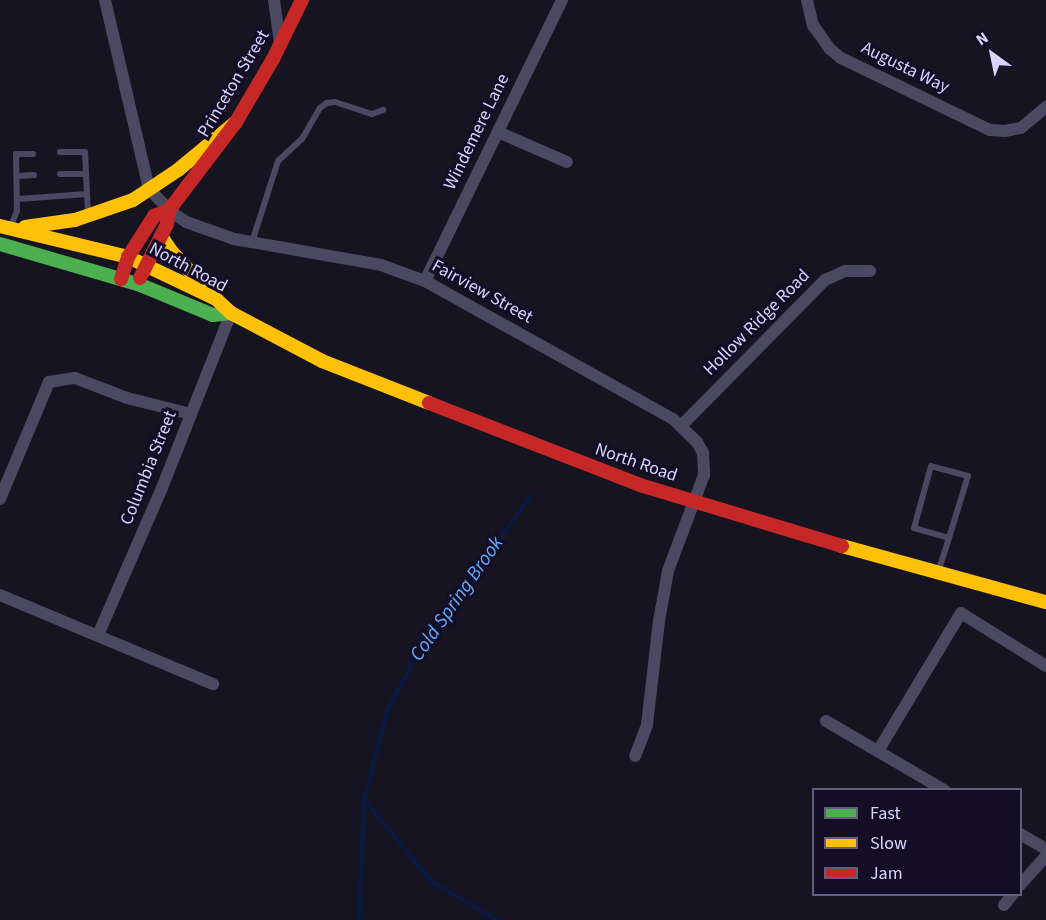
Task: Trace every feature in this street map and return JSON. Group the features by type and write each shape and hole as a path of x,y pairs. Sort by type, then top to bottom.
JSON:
{"main road":[{"name":"Princeton Street","path":"138,284 144,266 167,225 169,210 236,122 302,0"},
{"path":"5,227 75,220 133,200 178,170 236,122"},
{"name":"Princeton Street","path":"121,279 128,257 154,216 169,210"},
{"path":"5,227 128,257"},
{"path":"161,236 171,251 216,299"},
{"path":"0,244 138,284"},
{"name":"North Road","path":"128,257 216,299 231,313 322,361 536,446 640,485 938,573 1046,602"},
{"name":"North Road","path":"138,284 213,315 231,313"}],"street":[{"path":"105,0 149,189"},
{"path":"274,0 280,43"},
{"name":"Windemere Lane","path":"425,280 562,0"},
{"name":"Augusta Way","path":"807,0 813,25 830,49 842,58 990,129 1005,131 1021,128 1046,107"},
{"path":"498,132 567,162"},
{"name":"Fairview Street","path":"149,189 169,210 186,222 234,239 381,265 425,280 681,426 697,442 704,463 704,475 668,571 659,621 647,725 635,756"},
{"name":"Hollow Ridge Road","path":"681,426 825,280 845,271 870,271"},
{"name":"Columbia Street","path":"98,635 231,313"},
{"path":"0,499 49,382 75,378 126,398 191,414"},
{"path":"0,595 52,619 98,635 213,684"},
{"path":"878,751 961,613 1046,666"},
{"path":"826,721 942,788"},
{"path":"1022,835 1046,849"},
{"path":"1022,883 1046,856"},
{"path":"1004,904 1010,896"}],"lane":[{"path":"252,242 278,161 302,139 320,108 327,103 335,102 372,114 383,110"},
{"path":"60,152 85,152 88,216"},
{"path":"5,227 17,211 16,154 33,154"},
{"path":"60,174 86,174"},
{"path":"17,176 34,175"},
{"path":"18,199 87,194"},
{"path":"938,573 949,538 968,476 931,466 914,528 949,538"}],"waterway":[{"name":"Cold Spring Brook","path":"359,920 364,800 387,711 425,639 532,495"},
{"path":"364,800 431,881 497,920"}],"traffic: fast":[{"path":"0,244 138,284 213,315 231,313"}],"traffic: slow":[{"path":"25,227 75,220 133,200 178,170 236,122"},
{"path":"0,226 128,257 216,299 231,313 322,361 429,403"},
{"path":"161,236 171,251 211,294"},
{"path":"842,546 1046,602"}],"traffic: jam":[{"path":"121,279 128,257 154,216 169,210 236,122 273,59 302,0"},
{"path":"140,278 167,224 169,210"},
{"path":"429,403 640,485 842,546"}]}
